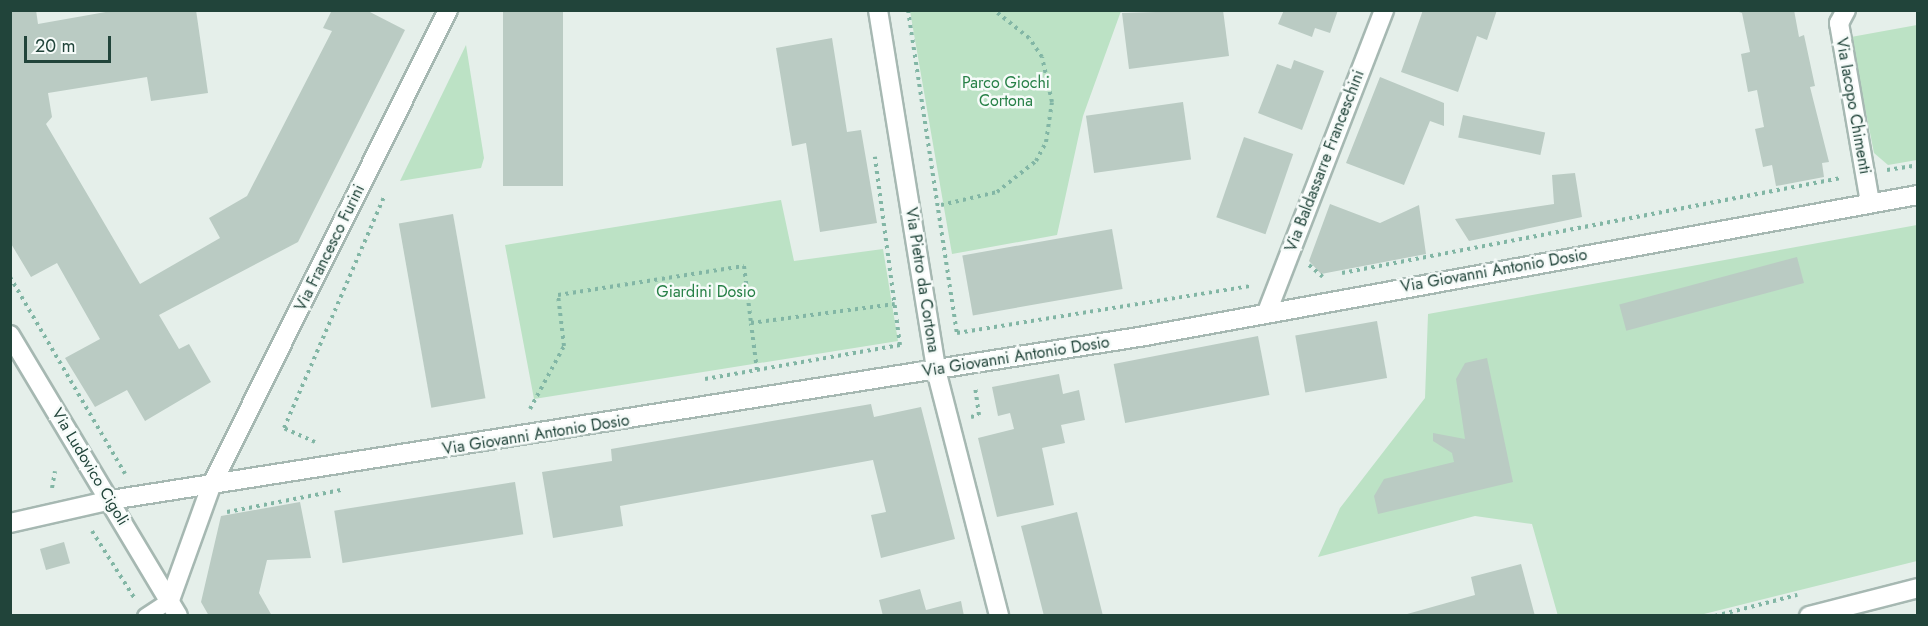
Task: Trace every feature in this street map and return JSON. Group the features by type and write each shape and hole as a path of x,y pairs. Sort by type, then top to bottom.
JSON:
{"street":[{"name":"Via Francesco Furini","path":"211,486 448,10"},
{"name":"Via Pietro da Cortona","path":"878,10 936,370 999,615"},
{"name":"Via Baldassarre Franceschini","path":"1267,312 1384,10"},
{"name":"Via Iacopo Chimenti","path":"1846,10 1839,23 1870,203"},
{"name":"Via Giovanni Antonio Dosio","path":"10,523 111,500 936,370 1917,195"},
{"name":"Via Ludovico Cigoli","path":"10,335 174,608"},
{"path":"174,608 211,486"},
{"path":"1809,615 1917,588"}],"lane":[{"path":"142,611 174,608"}],"path":[{"path":"908,10 941,205 957,333 1262,284"},
{"path":"941,205 997,192 1036,161 1046,142 1051,91 1042,57 1023,32 994,10"},
{"path":"700,380 900,345 873,144"},
{"path":"1320,277 1917,165"},
{"path":"326,441 315,442 284,428 389,186"},
{"path":"530,409 564,346 558,295 744,266 757,370"},
{"path":"10,277 126,475 137,473"},
{"path":"751,323 895,304"},
{"path":"519,410 541,407"},
{"path":"45,491 55,484 55,471"},
{"path":"84,532 96,531 142,611"}],"green space":[{"name":"Parco Giochi Cortona","path":"910,11 1121,11 1083,116 1057,235 952,254"},
{"path":"1917,25 1917,160 1888,165 1874,153 1851,37"},
{"path":"466,45 484,158 481,168 400,181"},
{"name":"Giardini Dosio","path":"781,200 794,261 883,249 898,341 534,399 505,245"},
{"path":"1917,225 1917,561 1700,615 1558,616 1532,524 1475,516 1318,557 1340,508 1425,398 1428,314"}],"building":[{"path":"10,10 36,10 38,24 117,10 196,10 208,93 151,101 147,77 48,93 52,117 46,124 140,284 220,238 209,218 247,196 332,31 323,28 332,10 366,10 405,30 298,242 159,315 179,349 189,344 211,382 145,421 127,390 95,407 65,358 100,339 57,263 31,277 10,242"},
{"path":"503,10 563,10 563,186 503,186"},
{"path":"1223,10 1229,56 1129,69 1122,13"},
{"path":"1284,10 1338,10 1330,33 1315,28 1312,37 1278,24"},
{"path":"1423,10 1497,10 1487,40 1477,36 1458,92 1401,72"},
{"path":"1733,10 1794,10 1799,37 1804,35 1815,86 1810,87 1829,162 1822,163 1824,177 1776,186 1772,165 1763,167 1755,129 1764,127 1757,90 1748,92 1741,54 1750,52 1742,13"},
{"path":"832,38 847,132 861,130 877,223 820,232 806,143 792,146 776,48"},
{"path":"1294,60 1324,71 1302,130 1258,113 1277,64 1291,69"},
{"path":"1380,77 1444,103 1444,126 1430,121 1404,185 1346,163"},
{"path":"1183,102 1191,159 1094,173 1086,116"},
{"path":"1463,115 1545,132 1540,155 1458,137"},
{"path":"1244,137 1293,154 1265,234 1216,217"},
{"path":"1575,173 1582,217 1469,241 1455,219 1554,204 1552,175"},
{"path":"1330,204 1380,223 1419,205 1426,254 1321,274 1309,261"},
{"path":"453,214 485,398 431,408 399,224"},
{"path":"1112,229 1123,289 973,315 962,255"},
{"path":"1797,257 1804,283 1626,331 1619,305"},
{"path":"1377,321 1387,378 1305,393 1295,335"},
{"path":"1258,336 1269,395 1125,423 1114,364"},
{"path":"1487,358 1513,482 1378,514 1374,496 1384,479 1454,462 1452,453 1433,441 1433,433 1465,439 1456,379 1465,363"},
{"path":"1059,374 1063,394 1079,390 1085,420 1061,425 1065,443 1042,448 1054,505 997,517 978,438 1014,429 1010,413 998,416 992,387"},
{"path":"871,404 874,417 921,407 955,539 881,558 871,515 886,512 873,460 620,506 623,526 553,538 542,472 612,461 611,449"},
{"path":"515,482 523,534 343,563 334,511"},
{"path":"300,502 311,558 267,560 259,593 272,616 209,616 201,602 221,516"},
{"path":"1077,512 1103,616 1044,616 1021,526"},
{"path":"64,542 70,563 46,570 40,549"},
{"path":"1521,564 1535,616 1400,616 1475,595 1471,577"},
{"path":"920,589 926,610 961,601 964,616 883,616 879,600"}]}
